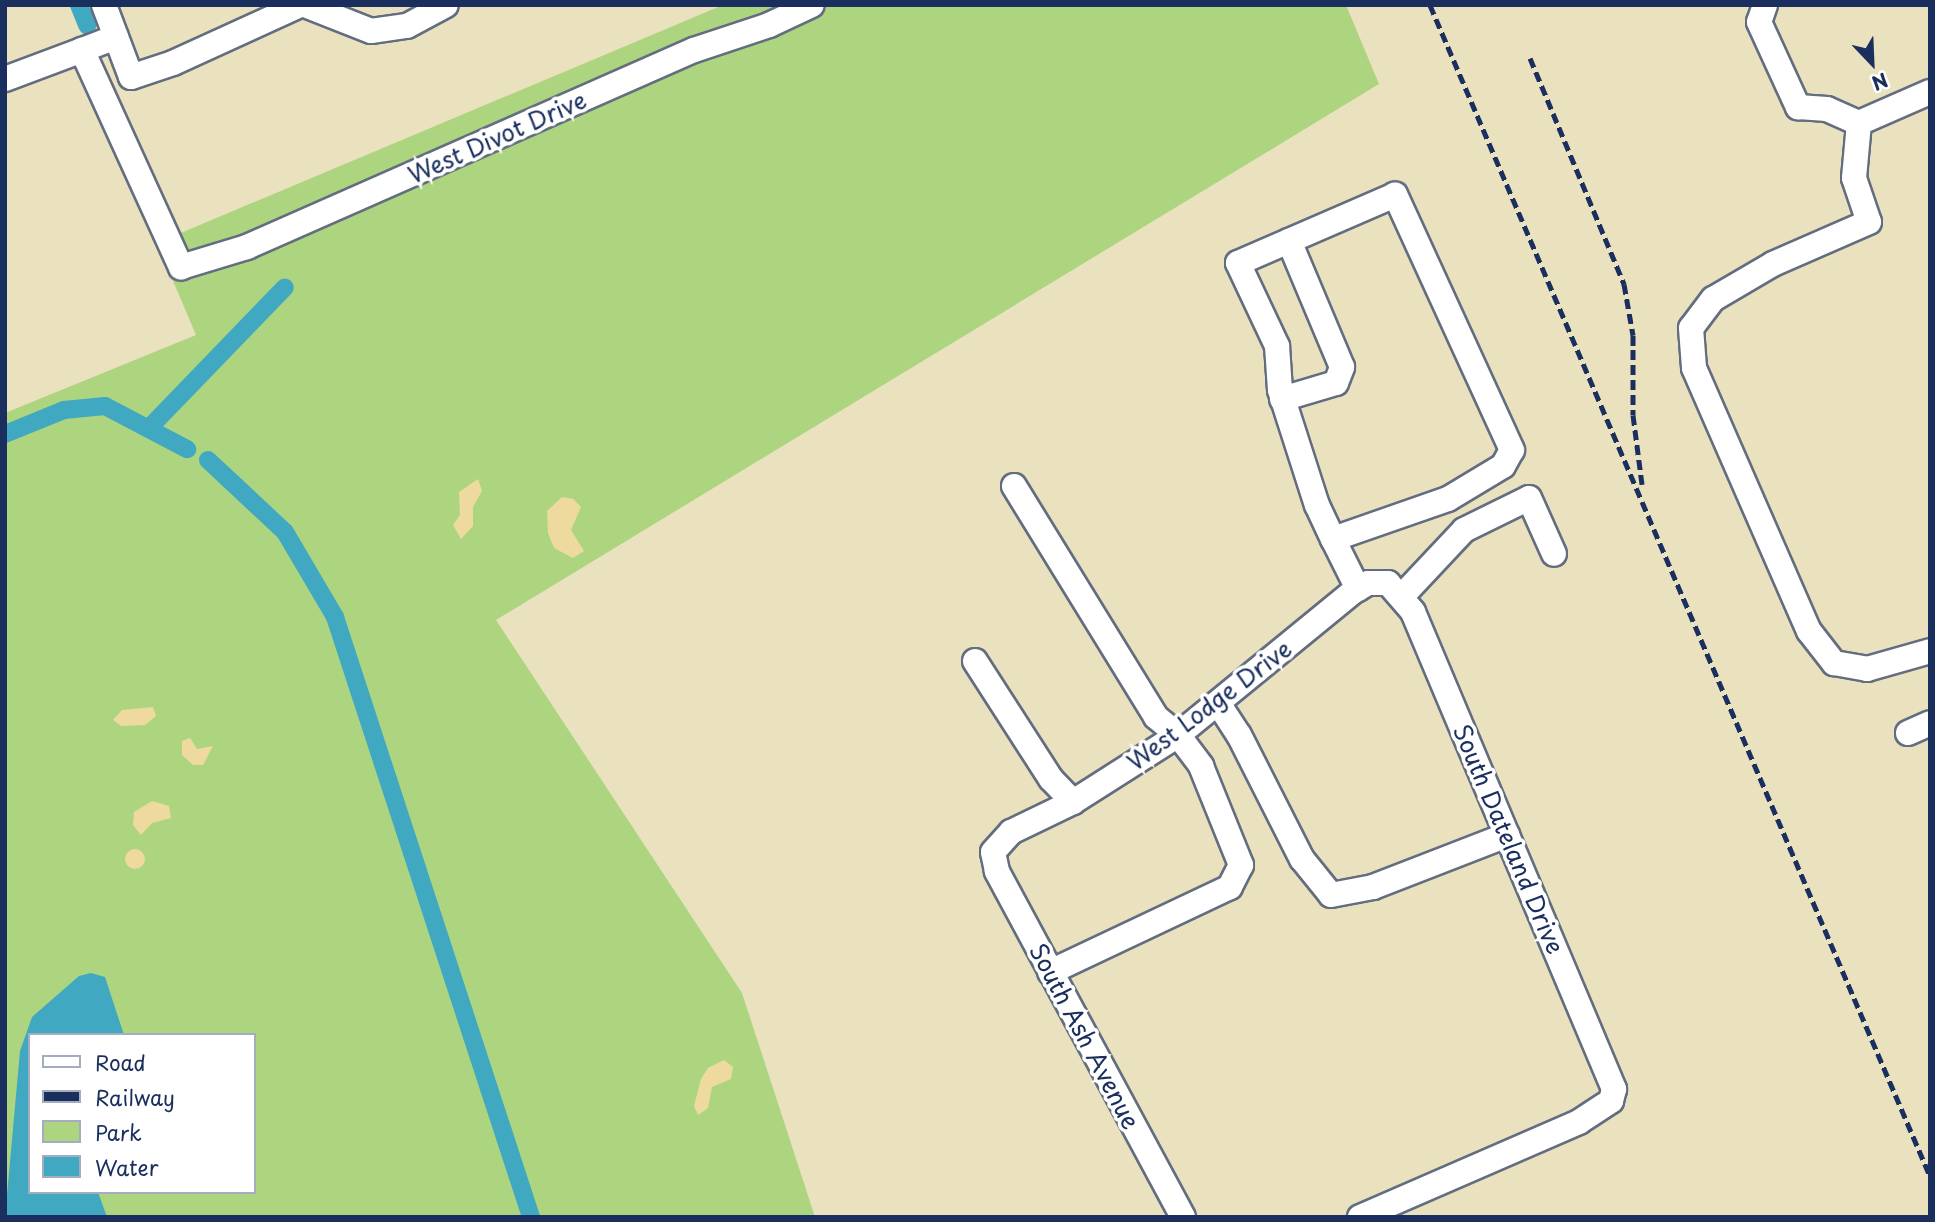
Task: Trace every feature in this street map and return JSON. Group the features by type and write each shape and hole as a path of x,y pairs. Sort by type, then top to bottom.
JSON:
{"street":[{"path":"104,5 131,77 173,63 302,5 371,31 407,26 446,5"},
{"name":"West Divot Drive","path":"82,50 181,267 247,247 694,50 764,15 812,5"},
{"path":"1758,11 1798,107 1827,109 1859,123 1930,92"},
{"path":"5,79 116,37"},
{"path":"1859,123 1854,178 1870,222 1773,264 1713,299 1691,328 1694,368 1809,631 1834,663 1867,669 1930,651"},
{"path":"1334,540 1448,499 1503,466 1512,450 1395,195 1238,263 1277,346 1282,399 1300,459 1334,540 1358,589"},
{"path":"1282,399 1336,383 1342,368 1289,241"},
{"path":"1014,486 1156,717 1178,735 1201,766 1241,865 1239,876 1230,887 1050,972"},
{"path":"1395,589 1464,530 1529,498 1554,554"},
{"name":"West Lodge Drive","path":"993,852 1012,832 1073,802 1178,735 1358,589 1368,583 1395,589"},
{"name":"South Dateland Drive","path":"1360,1217 1579,1122 1611,1101 1614,1089 1610,1074 1507,835 1395,589"},
{"path":"975,661 1051,779 1073,802"},
{"path":"1218,703 1239,735 1302,859 1331,895 1373,887 1507,835"},
{"name":"South Ash Avenue","path":"993,852 996,871 1183,1217"}],"green space":[{"path":"723,5 1346,5 1379,84 496,620 742,993 815,1217 5,1217 5,413 196,335 157,243"}],"sand":[{"path":"478,479 482,491 473,507 473,526 461,539 453,525 460,515 459,492"},
{"path":"562,497 573,499 581,507 571,530 584,551 573,558 554,548 548,533 547,511"},
{"path":"153,707 156,716 145,725 121,726 113,720 122,710"},
{"path":"190,738 197,749 213,746 203,765 193,765 182,755 182,741"},
{"path":"152,801 169,806 171,818 152,823 141,835 133,825 134,812"},
{"path":"135,849 142,852 145,859 142,866 135,869 128,866 125,859 128,852"},
{"path":"724,1060 733,1067 731,1079 712,1087 708,1108 698,1115 694,1106 701,1079 708,1068"}],"water":[{"path":"91,973 105,977 123,1033 28,1033 28,1194 99,1194 107,1217 5,1217 20,1051 32,1017 79,976"}],"waterway":[{"path":"79,5 87,25"},
{"path":"150,427 285,287"},
{"path":"5,434 64,410 105,406 187,449"},
{"path":"208,460 285,532 335,617 531,1217"}],"railway":[{"path":"1430,5 1930,1176"},
{"path":"1530,58 1624,284 1633,335 1633,415 1642,484"}]}
